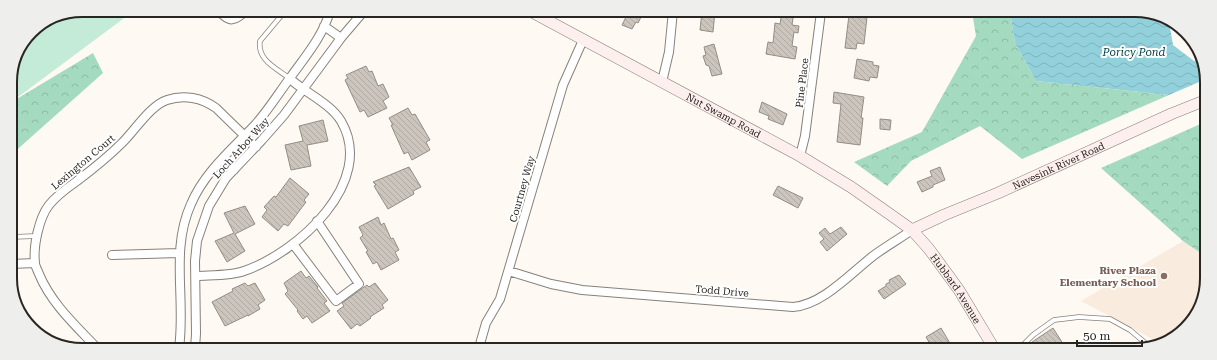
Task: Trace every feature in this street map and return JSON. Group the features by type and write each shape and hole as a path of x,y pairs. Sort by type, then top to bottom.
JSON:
{"main road":[{"name":"Nut Swamp Road","path":"541,17 800,156 851,186 912,230"},
{"name":"Navesink River Road","path":"912,230 1200,102"},
{"name":"Hubbard Avenue","path":"912,230 929,249 959,290 992,343"}],"street":[{"path":"224,17 234,20 238,17"},
{"name":"Loch Arbor Way","path":"180,343 181,332 179,253 184,224 191,204 204,182 257,123 324,26 328,17"},
{"name":"Loch Arbor Way","path":"195,343 195,261 197,241 204,218 216,193 226,178 284,115 304,90 341,38 359,17"},
{"path":"662,82 670,52 673,17"},
{"name":"Pine Place","path":"800,156 805,136 820,17"},
{"path":"324,26 341,38"},
{"name":"Courtney Way","path":"480,343 486,323 500,299 563,85 583,40"},
{"path":"196,276 243,272 271,259 302,238 332,203 342,187 348,172 350,153 347,135 340,120 322,102 289,78"},
{"name":"Lexington Court","path":"92,343 50,296 44,286 35,263 37,236 43,215 49,205 59,194 106,159 161,103 174,98 191,97 200,99 216,108 256,147"},
{"path":"224,158 234,170"},
{"path":"293,244 336,301 359,284 317,221"},
{"name":"Todd Drive","path":"509,270 551,284 582,290 800,307 819,299 874,255 912,230"},
{"path":"112,255 179,253"},
{"path":"17,264 35,263"},
{"path":"180,306 196,306"}],"lane":[{"path":"280,17 260,42 259,47 260,53 266,61 289,78"},
{"path":"17,237 37,236"},
{"path":"1025,343 1033,335 1054,320 1079,317 1110,319 1130,330 1144,342"}],"shaded area":[{"name":"River Plaza Elementary School","path":"1183,241 1200,253 1200,278 1198,295 1195,303 1189,314 1178,327 1160,338 1154,340 1081,301"}],"green space":[{"path":"126,17 17,98 17,78 22,57 36,36 46,28 69,18"},
{"path":"973,17 1011,17 1015,43 1036,81 1169,95 1022,159 980,126 911,161 887,186 854,162 922,132 976,36"},
{"path":"93,53 103,73 17,150 17,99"},
{"path":"1200,124 1200,253 1183,241 1101,168"}],"water":[{"name":"Poricy Pond","path":"1011,17 1135,17 1152,19 1170,27 1173,45 1194,61 1197,61 1200,82 1169,95 1036,81 1015,43"}],"building":[{"path":"626,17 641,17 632,29 622,25"},
{"path":"701,17 714,17 713,32 700,30"},
{"path":"781,17 793,17 792,25 799,26 798,33 794,32 792,46 797,47 795,59 766,54 768,42 773,43 775,23 780,24"},
{"path":"849,17 867,17 864,44 857,43 856,49 845,48"},
{"path":"714,44 722,74 712,76 709,66 706,65 703,56 706,55 704,47"},
{"path":"857,59 873,62 873,65 879,66 877,78 870,77 869,81 854,78"},
{"path":"366,66 369,72 372,71 378,86 383,84 389,97 383,101 387,108 368,117 364,110 360,112 345,80 348,78 346,75"},
{"path":"834,92 864,97 861,118 863,118 860,145 837,142 841,104 833,103"},
{"path":"762,102 787,114 783,125 768,119 769,116 759,112"},
{"path":"408,108 412,115 415,114 430,140 426,142 430,150 412,160 408,152 404,154 389,118"},
{"path":"880,119 891,120 890,130 880,129"},
{"path":"323,120 328,141 307,145 311,166 291,170 285,145 303,141 299,126"},
{"path":"409,167 421,187 413,191 414,194 388,209 373,182"},
{"path":"940,167 945,180 922,192 917,182 932,176 930,171"},
{"path":"290,178 309,194 304,200 306,202 288,226 284,224 278,231 262,217 267,210 264,207 274,196 276,197"},
{"path":"778,186 803,198 798,208 773,195"},
{"path":"245,206 255,224 235,234 245,251 227,262 215,241 234,233 224,213"},
{"path":"378,217 381,225 384,223 391,239 393,238 399,250 395,252 399,260 381,270 377,262 373,264 366,252 368,251 360,238 363,235 359,227"},
{"path":"841,227 847,234 827,251 820,242 824,239 819,233 825,228 830,234"},
{"path":"301,271 306,278 309,276 318,287 317,288 327,301 324,303 330,311 312,323 307,316 303,319 297,311 298,310 285,294 288,291 284,283"},
{"path":"899,275 906,284 884,299 878,291 890,282 889,280"},
{"path":"245,283 248,286 255,283 265,300 258,305 260,309 225,326 212,302 233,291 232,289"},
{"path":"375,283 388,300 382,305 384,308 360,326 357,324 351,329 337,311 344,306 342,303 367,285 369,287"},
{"path":"941,328 950,343 930,343 926,337"},
{"path":"1053,328 1063,343 1033,343"}],"place":[{"name":"River Plaza Elementary School","path":"1164,276"}]}
